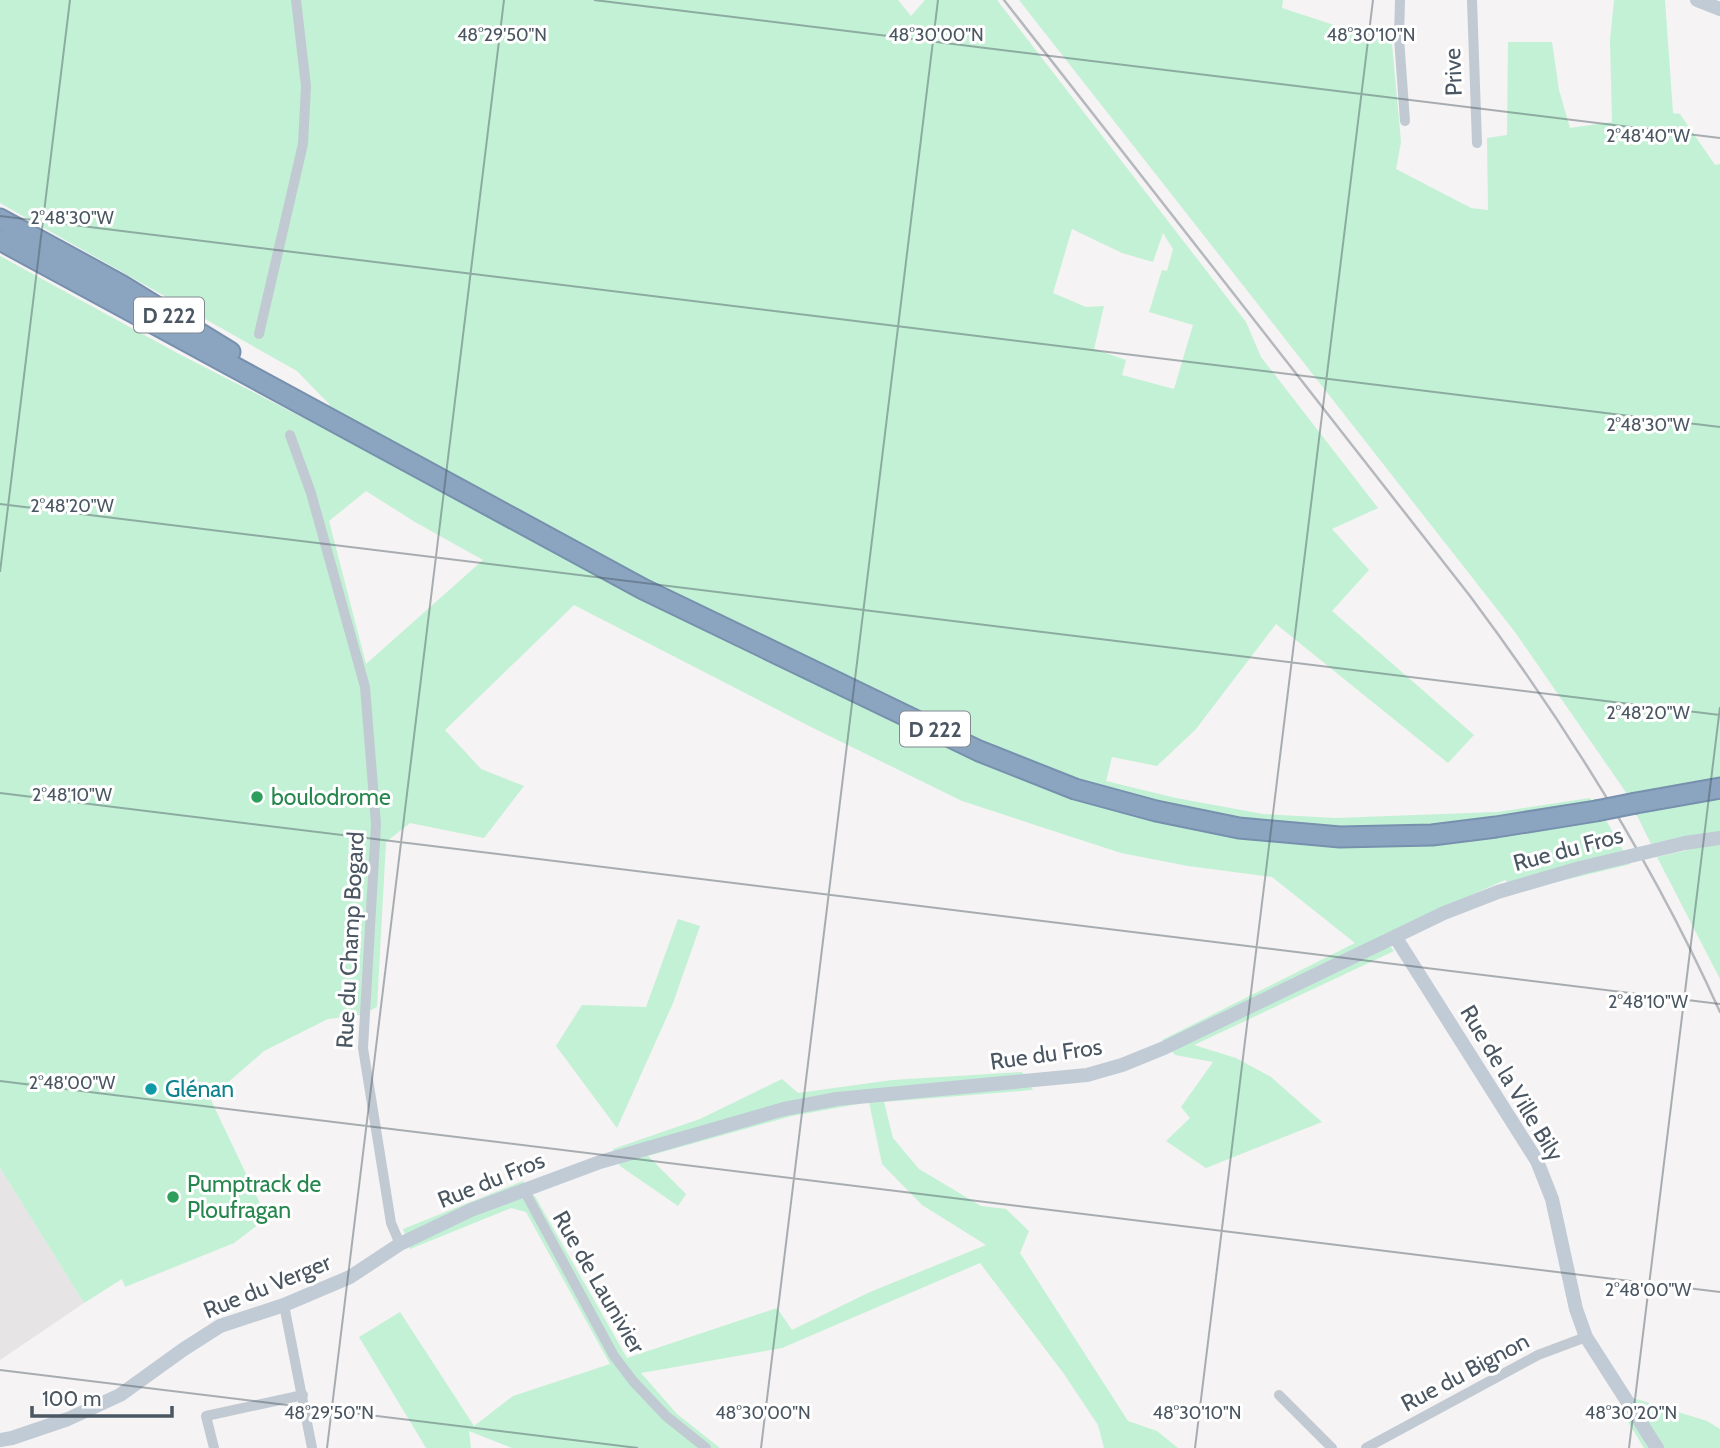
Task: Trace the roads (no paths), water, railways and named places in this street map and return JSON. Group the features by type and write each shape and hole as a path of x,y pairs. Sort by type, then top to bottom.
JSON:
{"highway":[{"name":"D 222","path":"1,224 50,268 643,589 979,751 1074,789 1156,811 1239,828 1340,837 1432,835 1508,826 1720,788"},
{"name":"D 222","path":"1,224 121,285 305,399 330,418"},
{"path":"0,246 50,268"}],"street":[{"path":"259,334 303,144 306,86 296,0"},
{"path":"1400,0 1399,38 1405,121"},
{"name":"Prive","path":"1472,0 1476,143"},
{"path":"1701,1 1720,9"},
{"name":"Rue du Champ Bogard","path":"290,435 311,493 365,687 376,824 363,1048 391,1223 400,1244"},
{"name":"Rue du Fros","path":"400,1244 471,1210 600,1162 784,1109 837,1098 1087,1075 1122,1065 1164,1048 1444,913 1498,891 1580,868 1685,843 1720,838"},
{"name":"Rue de la Ville Bily","path":"1396,938 1537,1161 1552,1199 1576,1309 1586,1337 1657,1448"},
{"name":"Rue de Launivier","path":"524,1190 614,1356 666,1416 706,1448"},
{"name":"Rue du Verger","path":"9,1442 120,1395 220,1326 284,1305 350,1277 400,1244"},
{"path":"284,1305 312,1448"},
{"name":"Rue du Bignon","path":"1366,1448 1538,1355 1586,1337"},
{"path":"214,1448 206,1416 303,1395"},
{"path":"1279,1395 1332,1448"}],"railway":[{"path":"1004,0 1506,645 1574,745 1637,849 1720,1012"}],"place":[{"name":"boulodrome","path":"257,797"},
{"name":"Glénan","path":"151,1089"},
{"name":"Pumptrack de Ploufragan","path":"173,1197"}]}
